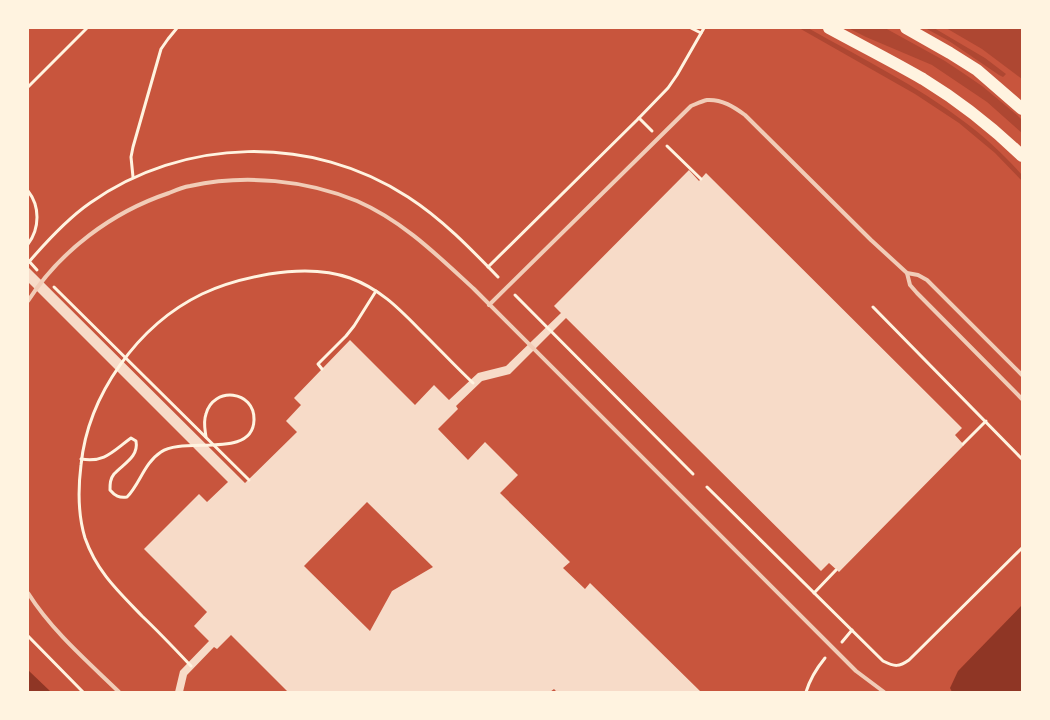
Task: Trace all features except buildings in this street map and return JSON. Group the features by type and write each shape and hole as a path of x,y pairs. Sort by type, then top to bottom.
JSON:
{"main road":[{"path":"829,28 922,78 992,128 1022,156"},
{"path":"906,28 977,70 1022,108"}],"lane":[{"path":"489,305 691,106 707,100 720,101 733,106 745,116 907,273 918,275 927,280 1022,375"},
{"path":"28,301 48,274 78,244 104,224 131,208 189,186 223,180 288,182 330,191 358,202 387,217 414,235 445,262 856,671 884,692"},
{"path":"907,273 910,285 1022,399"},
{"path":"28,593 38,609 60,635 118,692"}],"path":[{"path":"28,87 87,28"},
{"path":"133,177 133,147 156,64 161,50 178,28"},
{"path":"692,28 701,33"},
{"path":"488,267 668,88 704,28"},
{"path":"639,118 652,131"},
{"path":"667,146 701,179"},
{"path":"38,270 28,261 70,219 89,203 112,188 160,166 188,158 217,153 247,151 281,152 332,162 358,171 406,196 432,213 498,277"},
{"path":"28,191 36,207 36,225 34,234 28,244"},
{"path":"191,666 104,576 93,558 85,537 80,515 79,476 81,459 84,441 97,405 110,380 148,333 182,306 200,295 237,280 279,273 326,273 348,278 370,287 392,302 473,383"},
{"path":"54,286 249,480"},
{"path":"322,369 318,364 354,326 376,291"},
{"path":"515,295 693,474"},
{"path":"873,307 1022,459"},
{"path":"81,459 100,459 109,455 131,438 136,441 135,452 129,461 114,475 110,483 110,490 114,495 120,498 127,498 144,469 161,452 172,446 214,445 234,443 242,440 250,432 254,422 254,412 250,405 241,397 230,394 212,402 206,413 204,425 206,437"},
{"path":"963,444 986,421"},
{"path":"707,488 884,661 892,665 901,666 909,660 1022,548"},
{"path":"814,592 836,570"},
{"path":"842,642 852,630"},
{"path":"28,636 83,692"},
{"path":"806,692 816,668 825,658"}],"shaded area":[{"path":"799,28 808,28 889,73 948,110 1002,154 1022,175 1022,181 995,153 959,123 915,94"},
{"path":"848,28 885,28 945,61 982,86 1017,115 1022,120 1022,133 987,102 932,65"},
{"path":"925,28 934,28 985,58 1006,74 1003,77 999,75 949,41"},
{"path":"946,28 1022,28 1022,79 982,49"},
{"path":"1022,605 1022,692 952,692 950,688 958,671"},
{"path":"28,670 51,692 28,692"}]}
